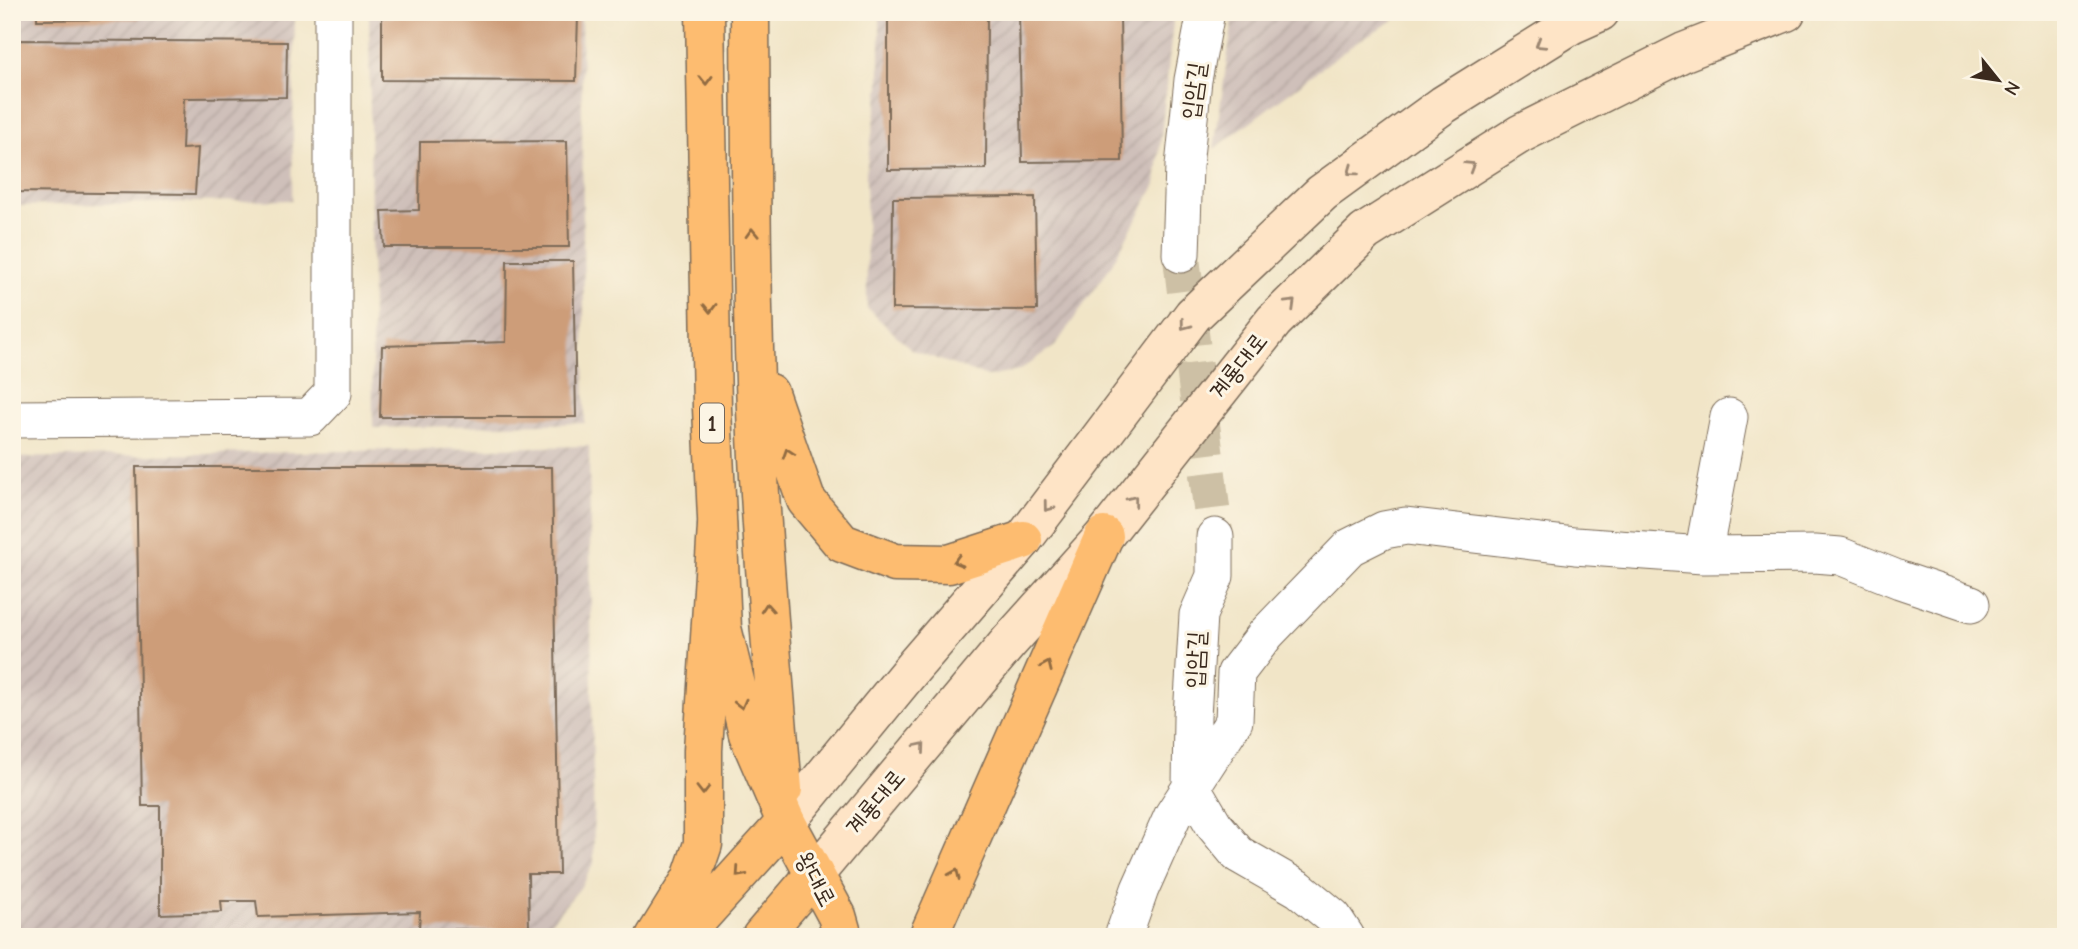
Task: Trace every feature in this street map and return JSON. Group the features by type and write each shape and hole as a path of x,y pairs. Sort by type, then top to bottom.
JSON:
{"main road":[{"name":"1","path":"705,12 712,408 722,628 748,734 786,822"},
{"name":"1","path":"751,12 751,214 762,530 786,822"},
{"path":"682,937 786,822 915,665 1023,540 1193,316 1322,194 1443,105 1571,25 1601,12"},
{"name":"계룡대로","path":"814,874 1008,643 1104,536 1274,321 1365,232 1520,134 1684,52 1786,12"},
{"path":"755,350 806,500 842,543 895,564 949,564 1023,540"},
{"path":"655,937 691,878 703,844 703,750 718,526"},
{"path":"928,937 1104,536"},
{"name":"왕대로","path":"786,822 837,916 843,937"},
{"path":"761,937 814,874"}],"street":[{"path":"12,419 310,417 333,393 332,12"},
{"name":"입암길","path":"1181,254 1184,166 1193,80 1206,12"},
{"path":"1703,555 1729,417"},
{"path":"1123,937 1173,815 1234,721 1236,674 1266,634 1350,547 1384,530 1406,526 1575,546 1703,555 1840,556 1971,604"},
{"name":"입암길","path":"1191,786 1198,615 1215,576 1215,537"},
{"path":"1191,786 1214,825 1237,854 1299,889 1333,917 1346,937"}],"shaded area":[{"path":"12,12 295,12 292,200 12,206"},
{"path":"369,12 581,12 585,423 373,428"},
{"path":"880,12 1174,12 1156,184 1110,267 1055,346 1018,371 988,377 912,350 867,308 866,170 880,87"},
{"path":"1234,12 1408,12 1356,42 1214,149"},
{"path":"589,446 594,863 580,888 538,937 12,937 12,458"}],"building":[{"path":"37,12 139,12 139,19 37,20"},
{"path":"888,12 987,12 986,169 888,170"},
{"path":"1019,12 1120,12 1122,161 1022,162"},
{"path":"578,16 576,81 382,80 382,17"},
{"path":"12,40 287,42 286,97 184,98 182,149 198,148 195,194 12,192"},
{"path":"567,141 569,247 384,247 382,211 419,210 420,142"},
{"path":"1035,197 1037,310 892,309 893,198"},
{"path":"507,261 573,261 576,417 380,417 382,346 506,342"},
{"path":"136,467 552,467 559,874 528,874 529,930 419,929 420,912 258,917 256,901 221,901 222,912 160,914 160,806 142,806"}],"tunnel":[{"path":"1181,254 1215,537"}]}
